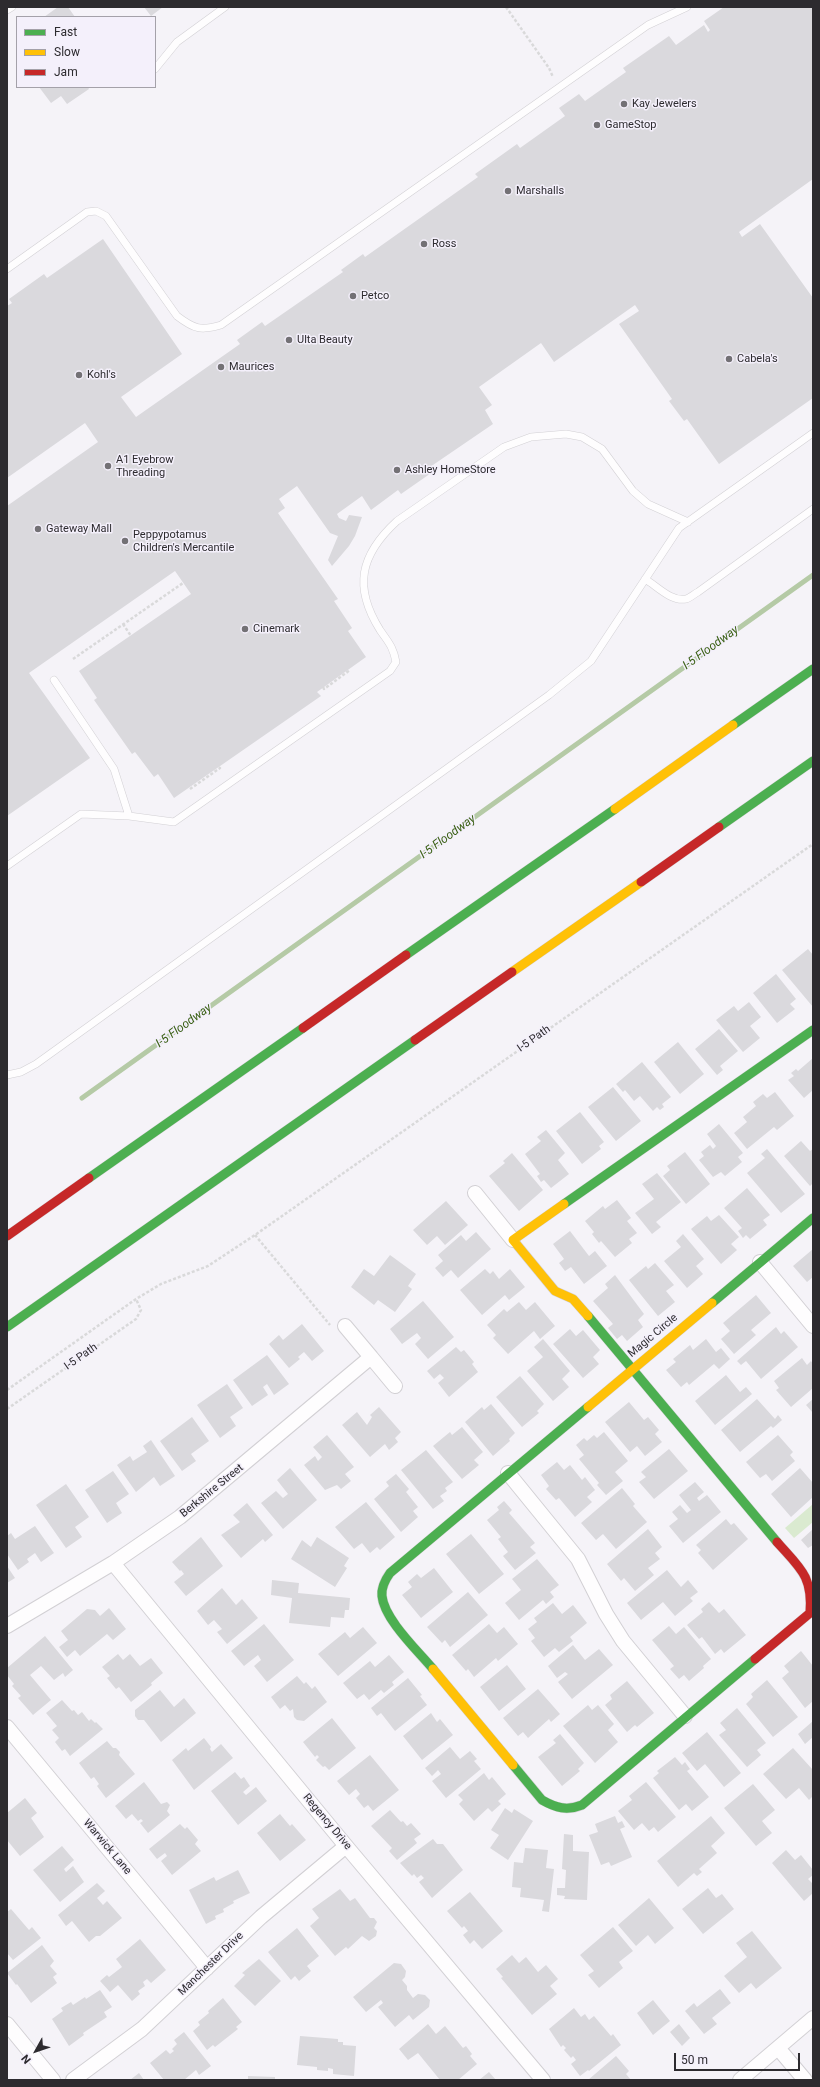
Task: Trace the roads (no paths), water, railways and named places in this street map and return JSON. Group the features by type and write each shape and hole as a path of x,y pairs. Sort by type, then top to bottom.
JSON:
{"main road":[{"path":"7,1236 813,669"},
{"path":"7,1327 813,760"},
{"path":"812,1614 811,1588 805,1575 577,1303 573,1299 555,1291 513,1240 813,1030"},
{"name":"Magic Circle","path":"812,1614 685,1716 582,1805 573,1809 558,1809 542,1800 390,1616 382,1602 381,1590 383,1581 390,1572 813,1218"}],"street":[{"path":"475,1193 513,1240"},
{"path":"760,1262 813,1326"},
{"path":"339,1327 371,1357 395,1386"},
{"name":"Berkshire Street","path":"7,1626 113,1563 162,1530 206,1497 371,1357"},
{"path":"508,1473 578,1558 618,1635 685,1716"},
{"name":"Regency Drive","path":"113,1563 346,1846 543,2080"},
{"name":"Warwick Lane","path":"7,1727 207,1968"},
{"name":"Manchester Drive","path":"73,2080 142,2028 261,1917 346,1846"},
{"path":"740,2080 813,2018"},
{"path":"7,2024 53,2080"},
{"path":"778,2048 805,2080"}],"lane":[{"path":"7,10 12,7"},
{"path":"156,68 177,42 225,7"},
{"path":"7,269 87,212 96,211 106,216 177,316 198,329 208,329 221,325 648,25 687,7"},
{"path":"7,1075 21,1072 36,1064 549,696 592,661 679,528 813,433"},
{"path":"7,866 81,814 129,816 174,822 390,671 396,662 394,649 380,630 364,597 362,581 367,560 385,532 397,521 504,447 531,438 566,434 582,437 602,449 633,491 648,504 688,522"},
{"path":"646,579 667,594 676,598 686,599 698,592 813,509"},
{"path":"54,680 114,769 129,816"}],"waterway":[{"name":"I-5 Floodway","path":"82,1098 813,575"}],"place":[{"name":"Kay Jewelers","path":"624,104"},
{"name":"GameStop","path":"597,125"},
{"name":"Marshalls","path":"508,191"},
{"name":"Ross","path":"424,244"},
{"name":"Petco","path":"353,296"},
{"name":"Ulta Beauty","path":"289,340"},
{"name":"Cabela's","path":"729,359"},
{"name":"Maurices","path":"221,367"},
{"name":"Kohl's","path":"79,375"},
{"name":"A1 Eyebrow Threading","path":"108,466"},
{"name":"Ashley HomeStore","path":"397,470"},
{"name":"Gateway Mall","path":"38,529"},
{"name":"Peppypotamus Children's Mercantile","path":"125,541"},
{"name":"Cinemark","path":"245,629"}]}
